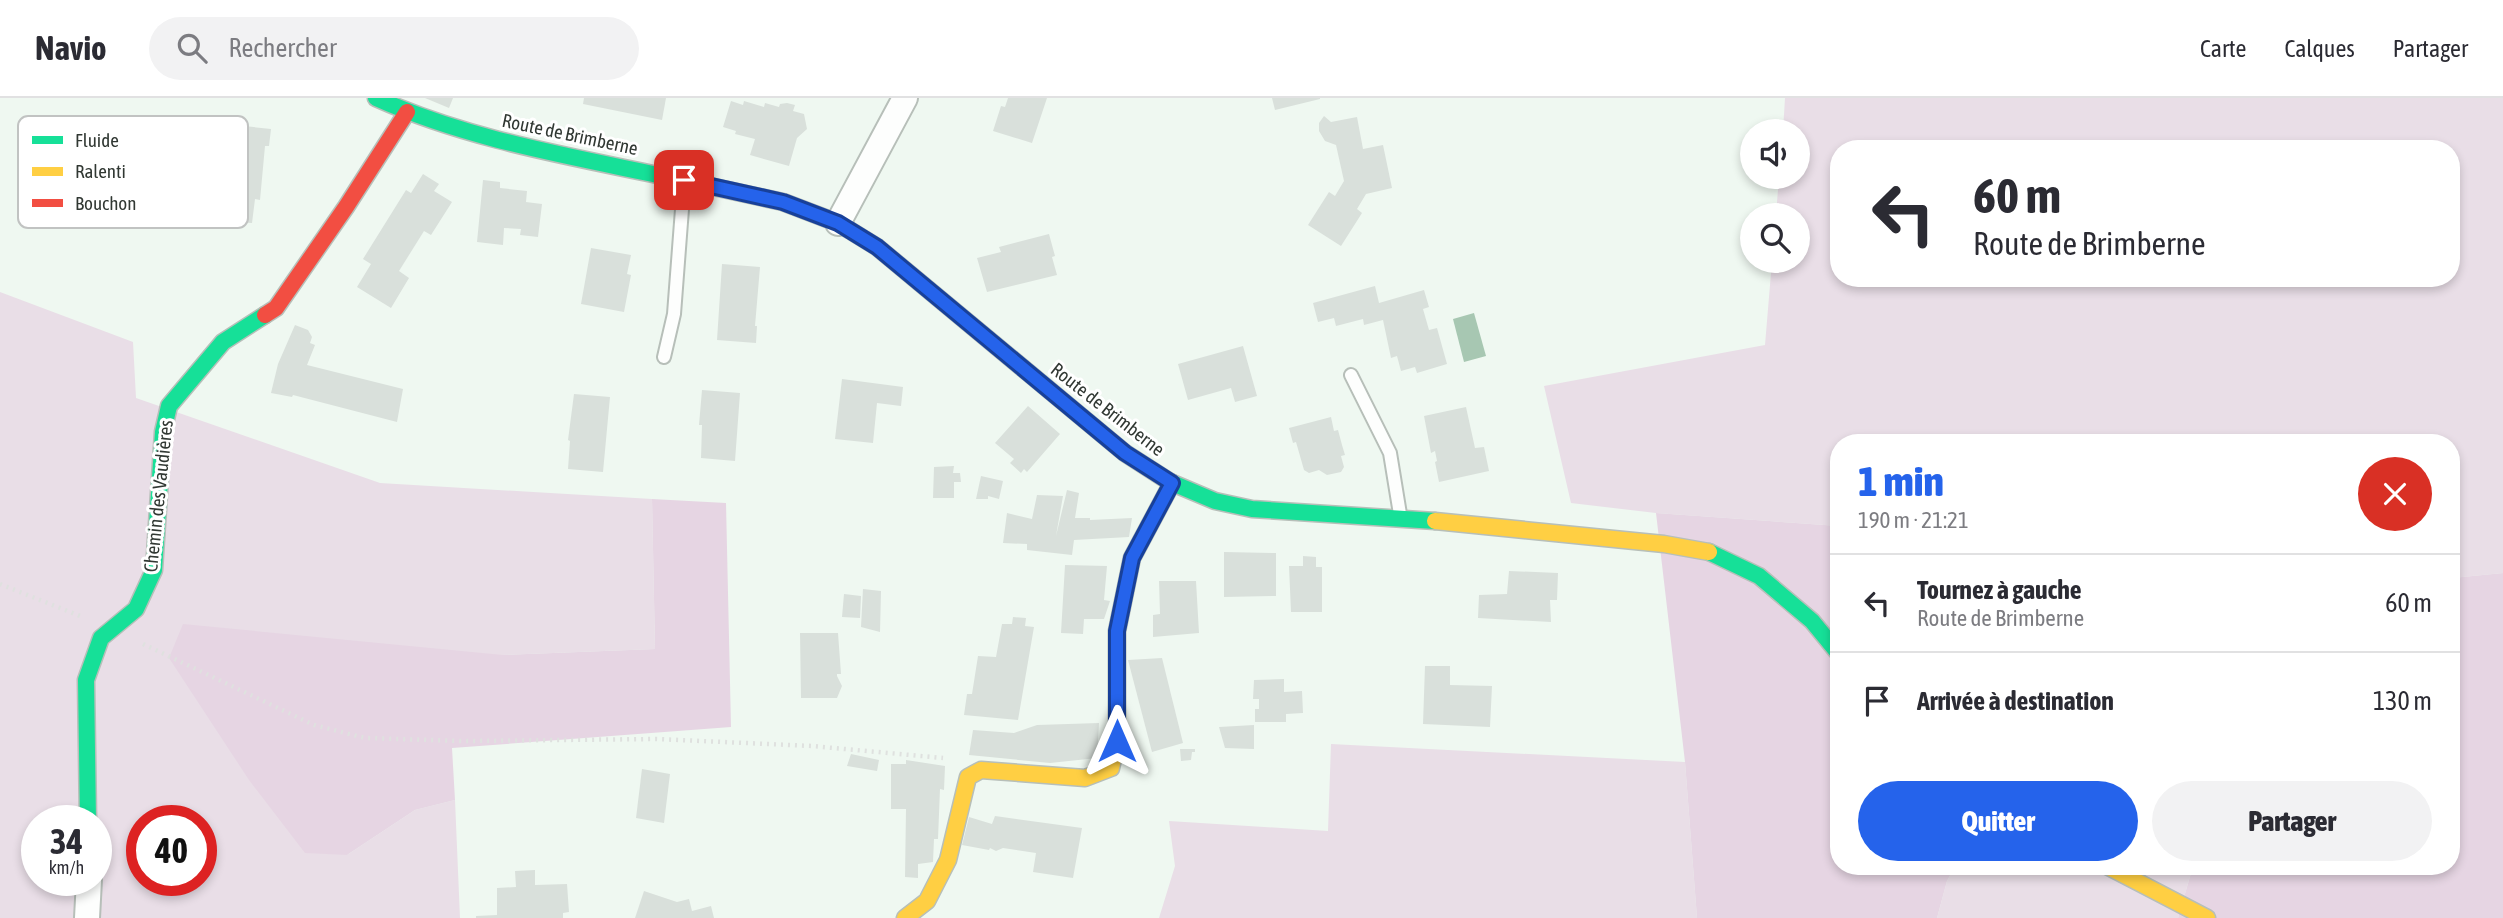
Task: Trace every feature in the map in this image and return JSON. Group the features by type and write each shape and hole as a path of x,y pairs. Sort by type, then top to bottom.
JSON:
{"street":[{"name":"Route de Brimberne","path":"376,98 473,135 783,202 838,223 877,247 1125,453 1172,483 1215,501 1252,509 1400,517 1664,544 1708,552 1759,576 1812,621 1830,643"},
{"path":"838,223 905,98"},
{"name":"Chemin des Vaudières","path":"88,805 86,680 101,638 136,609 154,570 163,432 169,406 223,342 276,308 407,112"},
{"path":"905,918 927,901 948,860 968,777 981,770 1085,778 1111,768 1117,741 1117,631 1132,558 1172,483"},
{"path":"2124,875 2207,918"},
{"path":"88,918 89,896"}],"lane":[{"path":"664,357 674,314 684,180"},
{"path":"1351,374 1390,453 1400,517"}],"path":[{"path":"0,584 112,629 314,725 365,738 463,741 657,739 812,747 945,758"}],"shaded area":[{"path":"1785,98 2503,98 2503,573 2460,577 2460,434 1830,434 1830,525 1656,513 1571,503 1544,386 1765,345 1771,273 1810,273 1810,203 1777,203 1778,189 1810,189 1810,119 1784,119"},
{"path":"0,292 133,342 136,398 380,483 652,499 655,649 503,655 347,855 415,810 455,800 460,918 0,918"},
{"path":"1474,313 1486,356 1464,362 1453,319"},
{"path":"652,499 726,503 731,727 452,748 455,800 415,810 347,855 305,853 249,780 169,658 183,624 503,655 655,649"},
{"path":"1656,513 1830,525 1830,875 1950,875 1937,918 1697,918 1685,762"},
{"path":"2503,573 2503,918 2178,918 2190,875 2460,875 2460,577"},
{"path":"1331,744 1685,762 1697,918 1159,918 1175,866 1169,821 1328,831"},
{"path":"1950,875 2190,875 2178,918 1937,918"}],"building":[{"path":"425,98 453,98 449,108"},
{"path":"584,98 666,98 662,120 583,104"},
{"path":"1008,98 1047,98 1032,143 993,131 1001,106 1005,107"},
{"path":"1272,98 1320,98 1320,99 1275,110"},
{"path":"731,101 743,105 744,101 764,107 765,103 779,107 780,104 787,103 795,105 793,111 804,114 807,129 797,138 789,166 750,155 755,139 735,134 736,131 723,127"},
{"path":"1324,116 1331,122 1357,117 1363,149 1383,145 1392,188 1366,194 1357,209 1362,213 1341,246 1308,225 1329,192 1335,196 1344,181 1336,145 1325,141 1319,131 1319,123"},
{"path":"248,126 271,129 269,146 265,146 260,200 255,199 252,223 248,223"},
{"path":"423,174 439,184 434,191 452,202 431,235 424,231 399,271 409,278 391,308 357,287 371,264 363,259 406,190 411,193"},
{"path":"483,180 500,182 500,188 527,191 526,202 542,204 538,237 520,235 521,229 504,228 503,245 477,242"},
{"path":"1049,234 1057,275 987,292 977,258 1001,252 999,247"},
{"path":"591,248 631,255 627,274 631,275 624,312 581,304"},
{"path":"722,264 760,267 756,343 717,340"},
{"path":"1375,286 1379,303 1424,290 1429,307 1423,309 1429,330 1437,328 1447,364 1417,373 1415,367 1401,371 1397,356 1391,358 1383,320 1364,325 1363,319 1336,326 1334,318 1318,322 1313,303"},
{"path":"295,325 308,330 312,337 310,343 315,345 307,365 403,389 397,422 293,395 271,393 278,364"},
{"path":"1243,346 1257,396 1235,402 1231,388 1188,400 1178,364"},
{"path":"842,379 903,387 901,406 877,403 873,443 835,439"},
{"path":"702,390 740,393 735,461 701,458 702,425 699,425"},
{"path":"574,394 610,397 603,472 568,469 568,440"},
{"path":"1028,406 1060,434 1027,472 1024,469 1021,473 1010,463 1014,459 995,443"},
{"path":"1466,407 1475,448 1484,447 1489,471 1439,482 1435,451 1431,453 1424,416"},
{"path":"1331,417 1345,455 1341,456 1344,467 1341,472 1327,475 1319,470 1309,473 1304,470 1289,428"},
{"path":"954,466 953,473 960,473 961,482 954,482 954,498 933,498 934,467"},
{"path":"981,476 1003,481 999,499 988,496 988,499 976,499"},
{"path":"1067,490 1079,493 1075,518 1132,518 1129,537 1074,540 1072,555 1027,550 1027,544 1003,543 1007,513 1032,519 1037,495 1063,496 1056,536"},
{"path":"1224,552 1276,553 1276,596 1224,597"},
{"path":"1303,556 1316,557 1316,567 1322,567 1322,612 1291,612 1289,566 1303,566"},
{"path":"1065,565 1107,566 1104,600 1110,601 1104,619 1084,619 1083,634 1061,633"},
{"path":"1509,571 1558,573 1557,600 1550,600 1551,622 1478,618 1479,595 1507,594"},
{"path":"1159,581 1196,581 1199,633 1153,637 1153,615 1160,614"},
{"path":"863,589 881,591 880,632 861,627"},
{"path":"844,594 861,596 860,618 842,617"},
{"path":"1013,617 1026,618 1025,626 1034,627 1018,720 964,715 967,694 972,694 978,656 996,657 1002,624 1012,624"},
{"path":"800,633 838,633 841,674 837,676 842,686 837,698 801,698"},
{"path":"1162,658 1183,743 1152,752 1128,660"},
{"path":"1425,666 1450,666 1450,685 1492,686 1490,727 1423,724"},
{"path":"1284,679 1284,692 1302,691 1303,713 1286,714 1286,722 1255,722 1255,709 1259,709 1259,699 1253,699 1254,680"},
{"path":"1099,723 1097,758 1050,763 969,755 973,730 1014,733 1037,725"},
{"path":"1254,725 1254,749 1225,748 1219,727"},
{"path":"1180,749 1195,749 1191,760 1181,761"},
{"path":"851,754 879,760 877,771 847,766"},
{"path":"906,760 945,766 944,790 940,789 938,839 934,839 933,862 918,864 918,878 905,877 906,809 891,809 891,764 906,764"},
{"path":"642,769 670,774 664,823 636,818"},
{"path":"995,816 1082,828 1073,878 1033,872 1036,853 1003,848 996,851 962,845 969,817 992,824"},
{"path":"535,870 535,885 567,884 569,912 563,913 563,918 476,918 497,915 497,888 516,887 515,871"},
{"path":"644,891 677,902 689,899 692,911 711,906 714,918 635,918"}],"traffic: fast":[{"path":"376,98 489,138 686,181"},
{"path":"88,805 86,680 101,638 136,609 154,570 163,432 169,406 223,342 265,315"},
{"path":"1170,482 1215,501 1252,509 1435,521"},
{"path":"1709,552 1759,576 1812,621 1830,643"}],"traffic: slow":[{"path":"905,918 927,901 948,860 968,777 981,770 1085,778 1111,768 1117,742 1117,631 1132,558 1172,483"},
{"path":"1435,521 1664,544 1709,552"},
{"path":"2124,875 2207,918"}],"traffic: jam":[{"path":"265,315 276,308 407,112"},
{"path":"686,181 783,202 838,223 877,247 1125,453 1170,482"}],"route":[{"path":"684,180 783,202 838,223 877,247 1125,453 1172,483 1132,558 1117,631 1117,741"}]}
